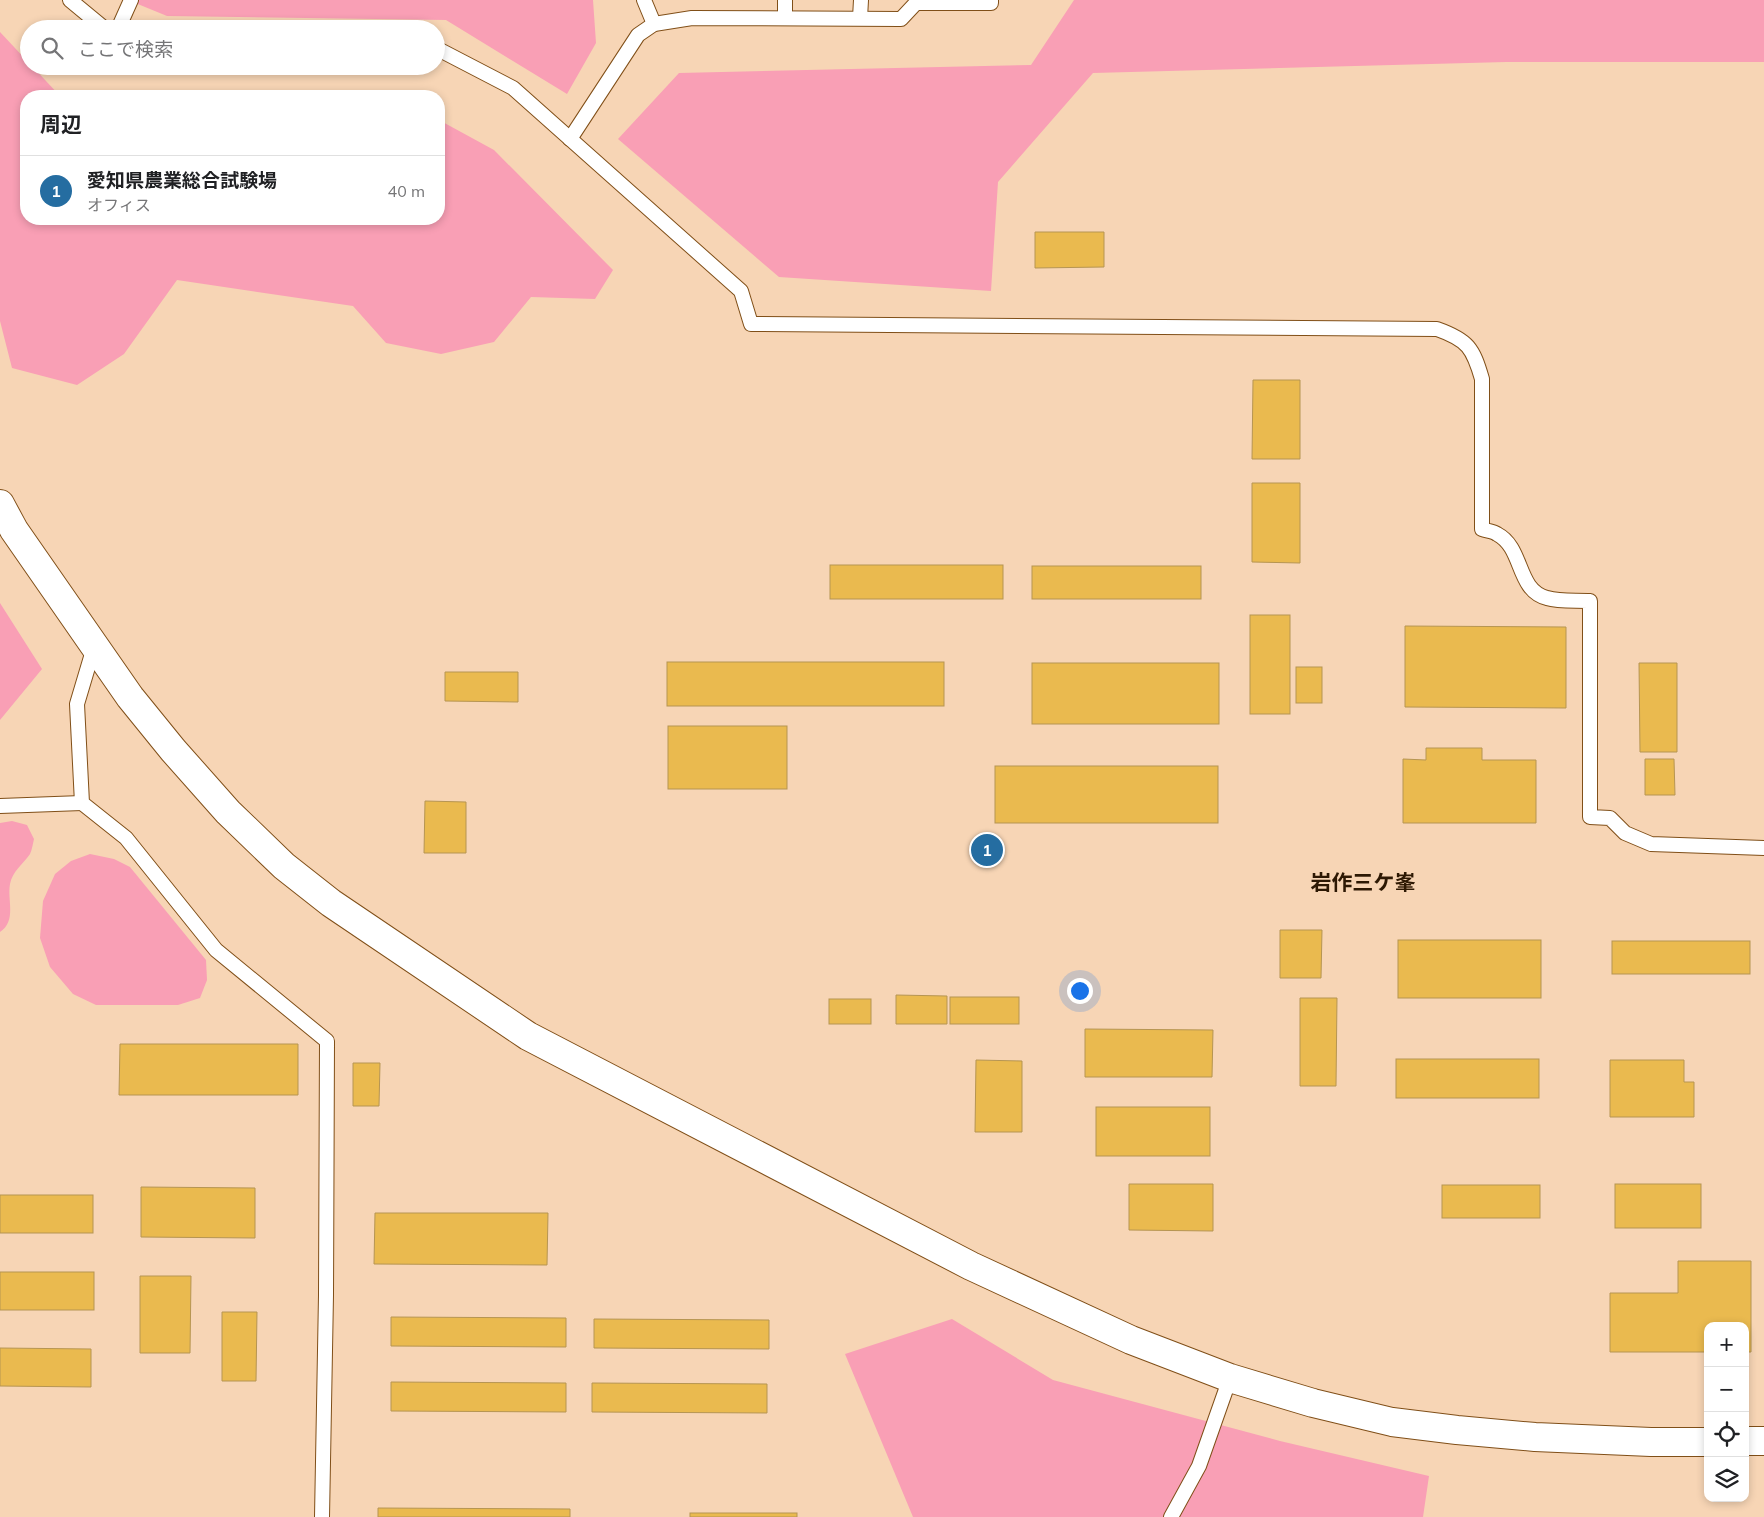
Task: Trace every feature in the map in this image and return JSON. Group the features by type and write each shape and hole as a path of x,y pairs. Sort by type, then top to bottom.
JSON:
{"street":[{"path":"0,504 14,530 130,698 228,812 284,866 331,903 528,1036 970,1266 1131,1340 1230,1378 1313,1403 1392,1422 1457,1430 1535,1436 1650,1442 1704,1442"},
{"path":"1749,1441 1764,1441"}],"lane":[{"path":"70,0 94,20"},
{"path":"122,20 131,0"},
{"path":"644,0 654,24"},
{"path":"785,0 785,18"},
{"path":"860,18 861,0"},
{"path":"570,139 638,35 654,24 692,18 901,19 916,3 991,3 991,0"},
{"path":"445,53 513,88 741,291 751,324 1437,329 1454,335 1466,343 1477,360 1482,379 1482,530 1497,534 1510,545 1518,558 1529,588 1547,598 1590,601 1590,817 1610,818 1626,833 1650,844 1764,848"},
{"path":"82,803 77,704 94,646"},
{"path":"0,806 82,803 126,838 216,950 327,1041 326,1295 322,1517"},
{"path":"1171,1517 1199,1466 1230,1378"}],"shaded area":[{"path":"128,0 593,0 596,43 567,94 446,20 167,16"},
{"path":"1074,0 1764,0 1764,62 1506,62 1093,73 998,182 991,291 779,277 618,139 679,73 1031,65"},
{"path":"0,32 20,53 20,75 40,75 54,90 20,90 20,225 445,225 445,123 494,150 613,270 595,299 531,297 494,342 441,354 386,343 353,306 177,280 124,354 77,385 12,368 0,321"},
{"path":"0,603 42,669 0,720"},
{"path":"12,821 27,825 34,839 30,854 11,880 9,890 10,916 5,927 0,932 0,823"},
{"path":"90,854 114,859 130,867 206,960 207,980 200,998 178,1005 96,1005 73,994 50,967 40,938 43,901 55,874 71,861"},
{"path":"952,1319 1053,1380 1280,1441 1429,1476 1423,1517 913,1517 845,1354"}],"building":[{"path":"1035,232 1104,232 1104,267 1035,268"},
{"path":"1253,380 1300,380 1300,459 1252,459"},
{"path":"1252,483 1300,483 1300,563 1252,562"},
{"path":"830,565 1003,565 1003,599 830,599"},
{"path":"1032,566 1201,566 1201,599 1032,599"},
{"path":"1250,615 1290,615 1290,714 1250,714"},
{"path":"1405,626 1566,627 1566,708 1405,707"},
{"path":"667,662 944,662 944,706 667,706"},
{"path":"1032,663 1219,663 1219,724 1032,724"},
{"path":"1639,663 1677,663 1677,752 1640,752"},
{"path":"1296,667 1322,667 1322,703 1296,703"},
{"path":"445,672 518,672 518,702 445,701"},
{"path":"668,726 787,726 787,789 668,789"},
{"path":"1426,748 1482,748 1482,760 1536,760 1536,823 1403,823 1403,759 1426,760"},
{"path":"1645,759 1674,759 1675,795 1645,795"},
{"path":"995,766 1218,766 1218,823 995,823"},
{"path":"425,801 466,802 466,853 424,853"},
{"path":"1280,930 1322,930 1321,978 1280,978"},
{"path":"1398,940 1541,940 1541,998 1398,998"},
{"path":"1612,941 1750,941 1750,974 1612,974"},
{"path":"896,995 947,996 947,1024 896,1024"},
{"path":"950,997 1019,997 1019,1024 950,1024"},
{"path":"1300,998 1337,998 1336,1086 1300,1086"},
{"path":"829,999 871,999 871,1024 829,1024"},
{"path":"1085,1029 1213,1030 1212,1077 1085,1077"},
{"path":"120,1044 298,1044 298,1095 119,1095"},
{"path":"1396,1059 1539,1059 1539,1098 1396,1098"},
{"path":"976,1060 1022,1061 1022,1132 975,1132"},
{"path":"1610,1060 1684,1060 1684,1082 1694,1082 1694,1117 1610,1117"},
{"path":"353,1063 380,1063 379,1106 353,1106"},
{"path":"1096,1107 1210,1107 1210,1156 1096,1156"},
{"path":"1129,1184 1213,1184 1213,1231 1129,1230"},
{"path":"1615,1184 1701,1184 1701,1228 1615,1228"},
{"path":"1442,1185 1540,1185 1540,1218 1442,1218"},
{"path":"141,1187 255,1188 255,1238 141,1237"},
{"path":"0,1195 93,1195 93,1233 0,1233"},
{"path":"375,1213 548,1213 547,1265 374,1264"},
{"path":"1678,1261 1751,1261 1751,1352 1749,1352 1749,1322 1704,1322 1704,1352 1610,1352 1610,1293 1678,1293"},
{"path":"0,1272 94,1272 94,1310 0,1310"},
{"path":"140,1276 191,1276 190,1353 140,1353"},
{"path":"222,1312 257,1312 256,1381 222,1381"},
{"path":"391,1317 566,1318 566,1347 391,1346"},
{"path":"594,1319 769,1320 769,1349 594,1348"},
{"path":"0,1348 91,1349 91,1387 0,1386"},
{"path":"391,1382 566,1383 566,1412 391,1411"},
{"path":"592,1383 767,1384 767,1413 592,1412"},
{"path":"378,1508 570,1509 570,1517 378,1517"},
{"path":"690,1513 797,1513 797,1517 690,1517"}],"place":[{"name":"愛知県農業総合試験場","path":"987,850"}],"district":[{"name":"岩作三ケ峯","path":"1363,883"}]}
